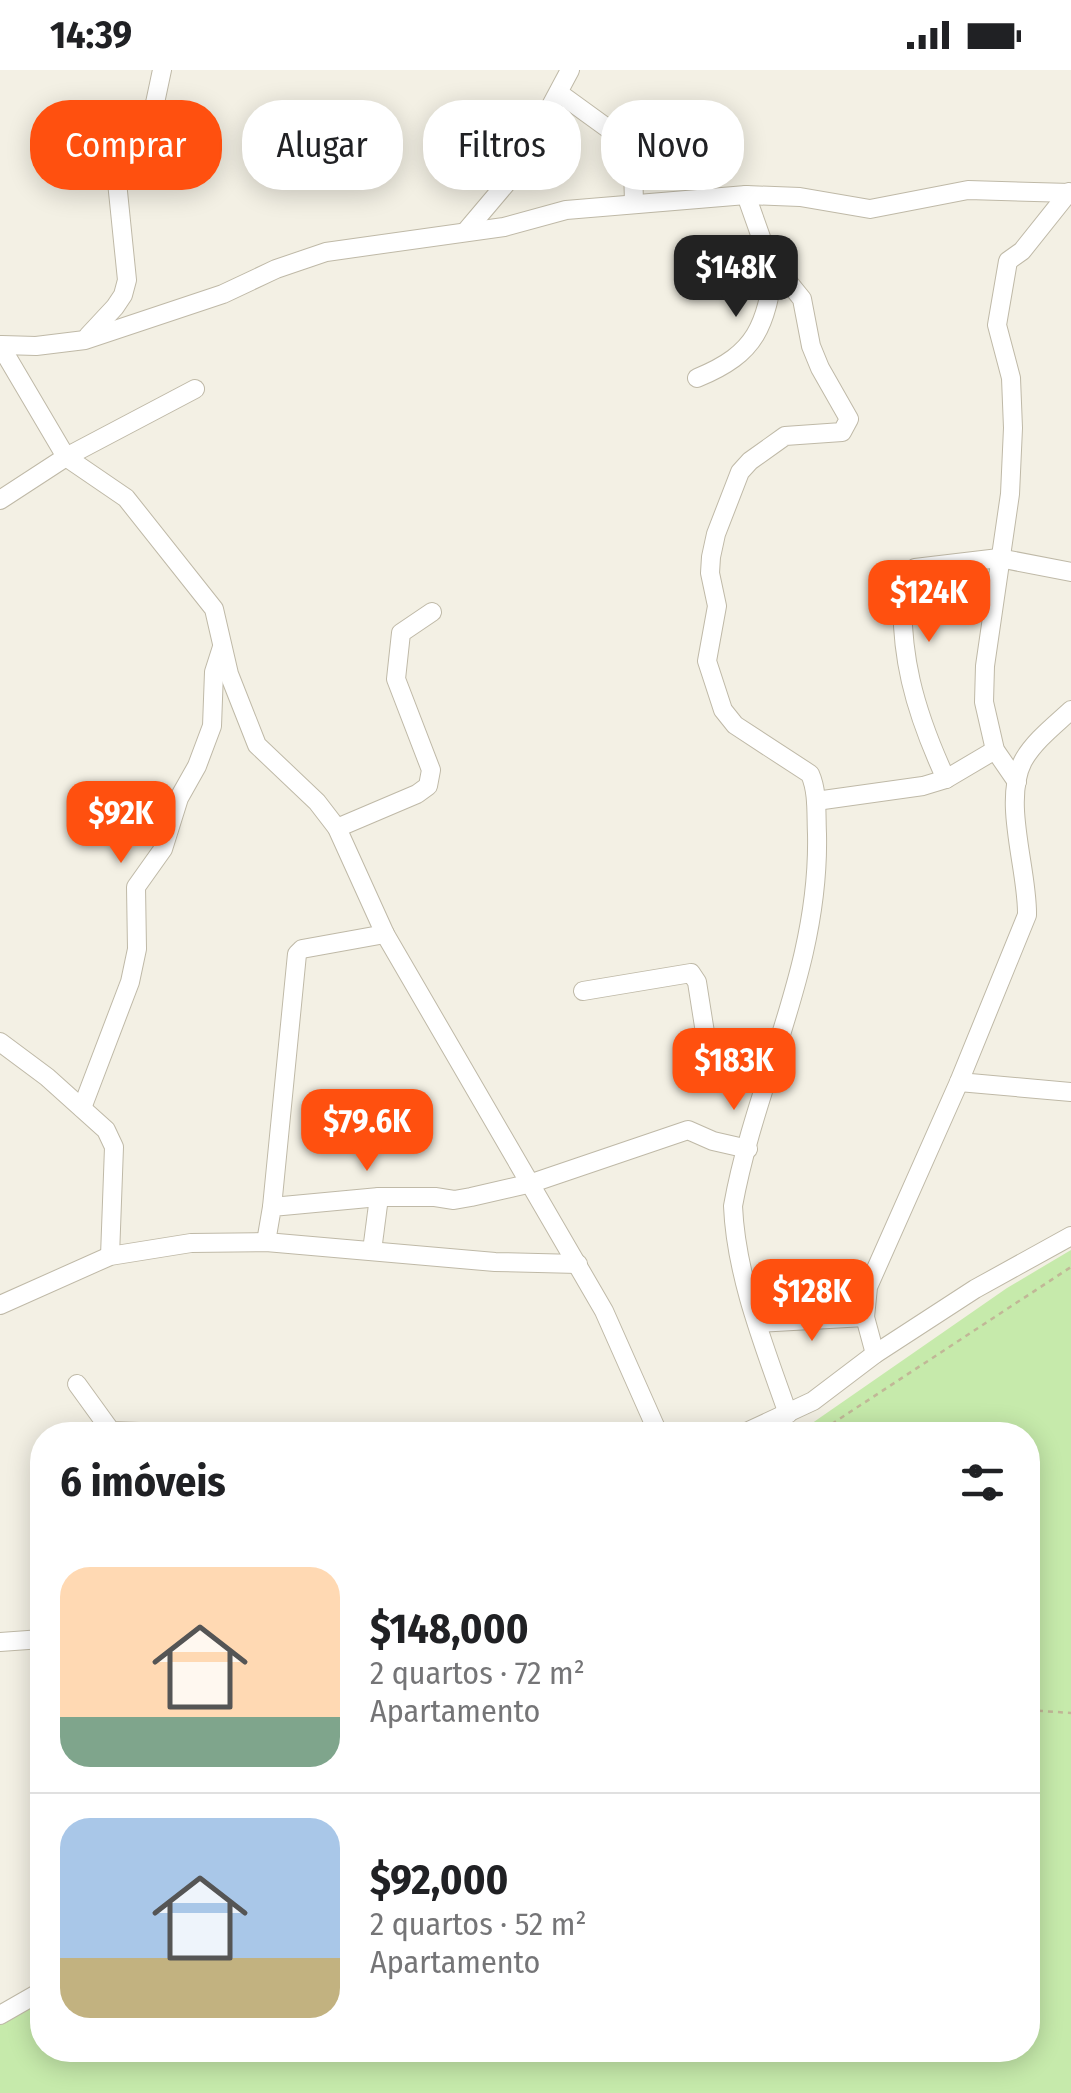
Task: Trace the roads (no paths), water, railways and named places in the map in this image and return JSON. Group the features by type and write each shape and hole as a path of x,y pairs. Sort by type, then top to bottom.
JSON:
{"street":[{"path":"84,340 123,296 126,280 116,172 155,103 162,70"},
{"path":"466,231 516,172 570,70"},
{"path":"559,93 622,138 633,166 634,202"},
{"path":"1,345 36,346 84,340 223,294 276,269 326,252 504,226 566,210 746,195 800,197 857,210 968,190 1070,192"},
{"path":"1017,782 995,750 987,723 984,684 1010,494 1013,428 1011,378 998,324 1006,265 1070,192"},
{"path":"746,195 768,256 802,299 811,346 849,418 842,432 782,438 740,472 710,558 717,606 707,661 723,710 735,725 810,774 816,800 818,879 813,912 733,1206 734,1226 757,1323 788,1414"},
{"path":"697,378 725,367 758,331 767,315 775,266"},
{"path":"1,345 66,457 126,498 214,609 222,647 257,745 317,802 337,828 385,934 578,1264 612,1328 653,1422"},
{"path":"0,500 66,457 195,389"},
{"path":"946,778 912,694 906,666 904,577 916,568 999,558 1071,572"},
{"path":"337,828 428,786 431,770 396,679 396,666 401,633 432,612"},
{"path":"82,1108 130,982 137,950 136,886 163,849 179,798 197,766 212,726 214,672 222,647"},
{"path":"875,1354 865,1316 868,1287 959,1082 1027,915 1028,890 1015,811 1022,762 1071,710"},
{"path":"816,800 923,786 946,778 995,750"},
{"path":"266,1242 297,954 385,934"},
{"path":"584,991 691,973 697,982 706,1039 776,1056"},
{"path":"0,1042 106,1130 114,1147 110,1256"},
{"path":"959,1082 1071,1092"},
{"path":"272,1207 379,1196 454,1200 532,1183 688,1130 748,1149"},
{"path":"372,1252 379,1196"},
{"path":"770,1422 813,1401 875,1354 974,1289 1071,1236"},
{"path":"0,1305 110,1256 174,1244 266,1242 495,1262 578,1264"},
{"path":"757,1323 865,1316"},
{"path":"76,1384 104,1422"},
{"path":"0,1642 30,1640"},
{"path":"0,2015 30,1997"}]}
